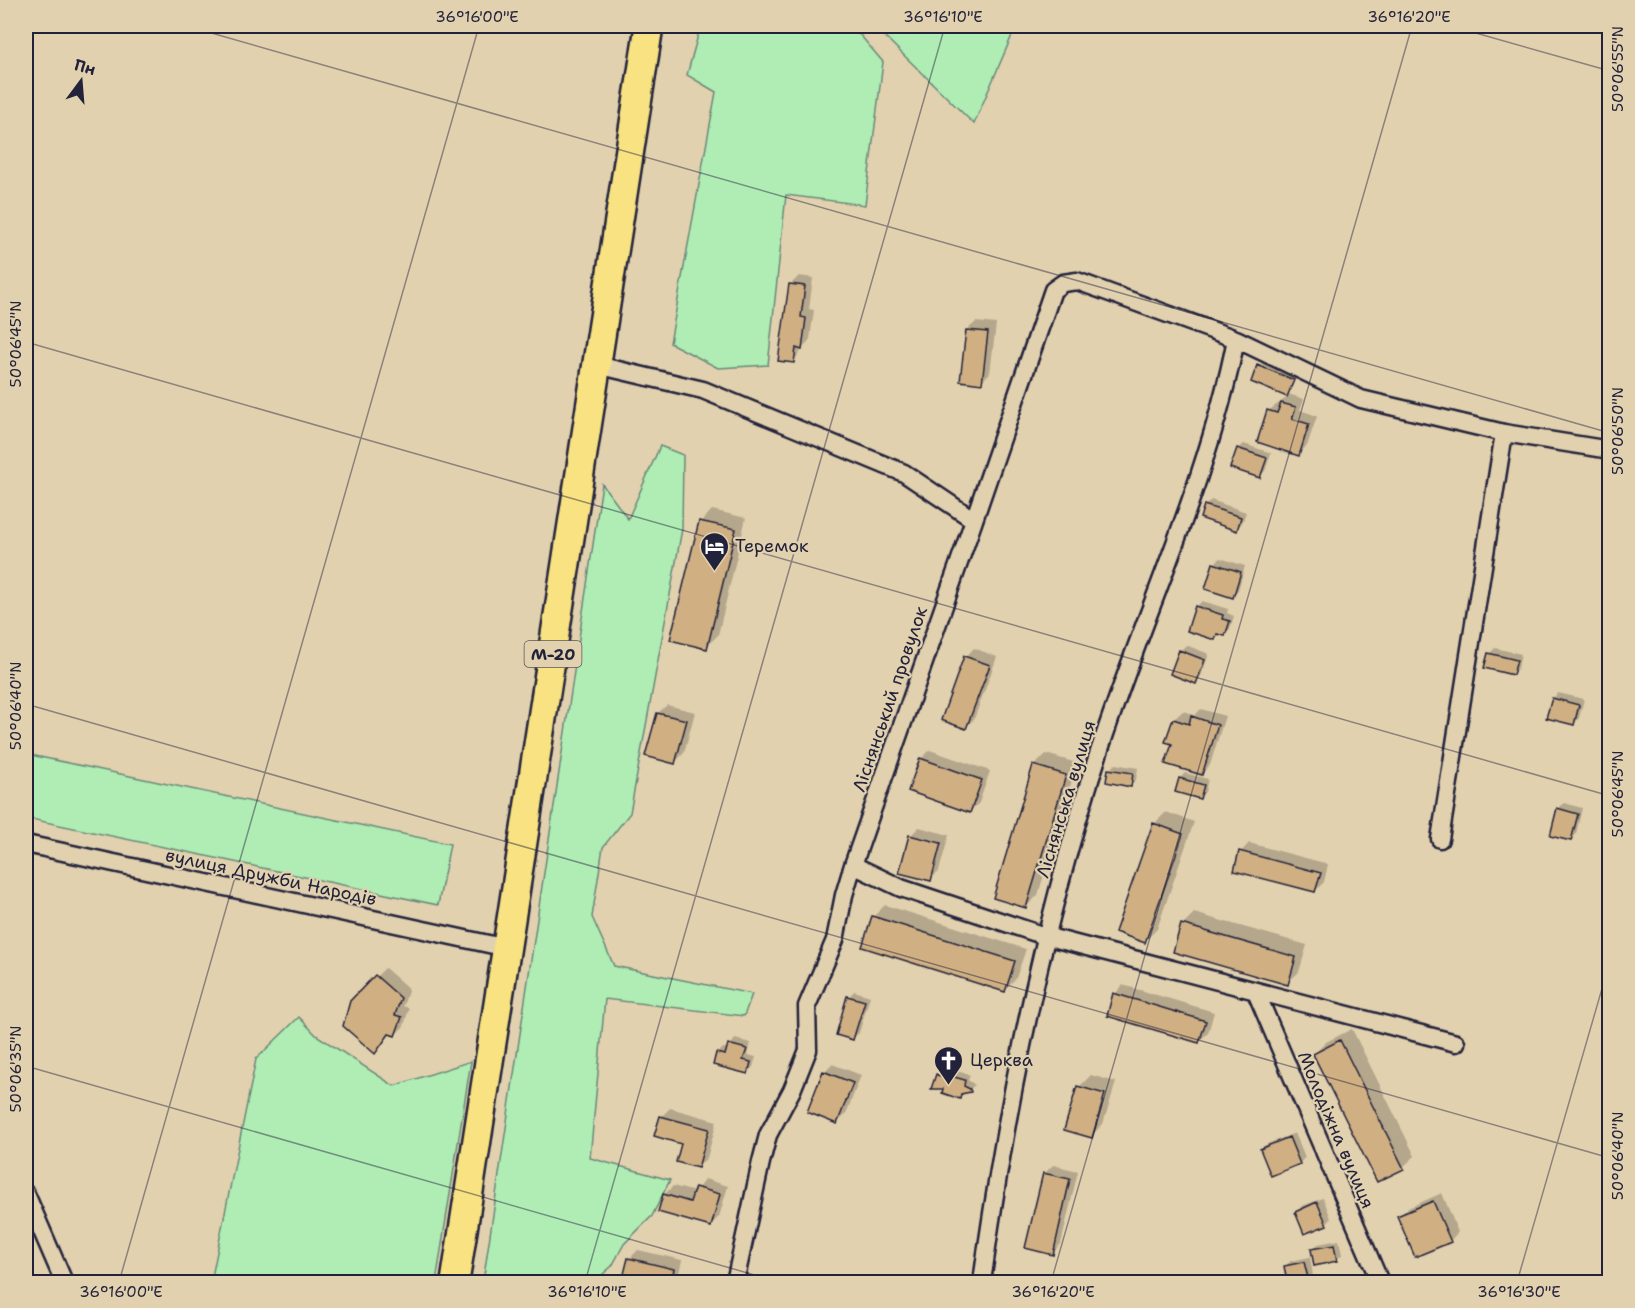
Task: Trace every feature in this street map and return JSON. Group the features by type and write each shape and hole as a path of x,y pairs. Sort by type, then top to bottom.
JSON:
{"highway":[{"name":"М-20","path":"455,1282 649,26"}],"street":[{"name":"Ліснянський провулок","path":"735,1282 760,1162 768,1135 792,1090 808,1050 807,1006 835,940 853,865 1053,291 1063,283 1077,281 1236,339"},
{"path":"1236,339 1361,399 1504,433 1610,450"},
{"name":"Ліснянська вулиця","path":"982,1282 993,1204 1046,936 1102,741 1224,400 1236,339"},
{"path":"597,365 704,390 904,473 974,520"},
{"path":"1440,839 1504,433"},
{"name":"вулиця Дружби Народів","path":"26,844 507,948"},
{"path":"853,865 901,888 1046,936 1456,1043"},
{"name":"Молодіжна вулиця","path":"1256,992 1380,1282"},
{"path":"26,1194 64,1282"}],"green space":[{"path":"846,26 861,36 883,62 865,205 786,195 768,365 718,368 670,343 716,92 687,75 700,28"},
{"path":"874,26 1016,26 974,124"},
{"path":"660,446 683,455 682,529 630,813 603,847 592,917 614,966 752,994 744,1016 605,999 590,1158 670,1180 652,1216 624,1244 612,1266 594,1282 483,1282 602,484 628,519"},
{"path":"26,754 450,844 438,905 26,818"},
{"path":"299,1017 316,1035 394,1086 471,1061 436,1282 211,1282 256,1059"}],"building":[{"path":"789,284 805,286 801,317 806,318 802,350 796,348 794,363 778,361"},
{"path":"966,330 988,332 982,384 960,381"},
{"path":"1257,365 1294,380 1287,397 1251,382"},
{"path":"1281,403 1296,407 1292,419 1309,424 1299,456 1257,442 1267,410 1277,413"},
{"path":"1237,448 1267,458 1260,478 1230,468"},
{"path":"1204,505 1241,517 1237,531 1200,518"},
{"path":"699,521 736,529 707,649 670,640"},
{"path":"1213,563 1241,572 1233,598 1205,589"},
{"path":"1195,606 1223,615 1222,619 1230,621 1225,636 1217,634 1215,640 1187,631"},
{"path":"1179,650 1205,660 1196,684 1170,674"},
{"path":"1488,653 1517,660 1513,675 1484,668"},
{"path":"964,656 990,665 966,729 941,720"},
{"path":"1552,698 1579,705 1574,725 1546,718"},
{"path":"657,713 687,720 675,764 645,756"},
{"path":"1191,716 1218,725 1202,775 1165,764 1172,744 1165,742 1173,719 1189,724"},
{"path":"920,758 982,780 970,813 908,791"},
{"path":"1033,765 1066,775 1026,908 993,898"},
{"path":"1108,769 1133,773 1131,787 1106,782"},
{"path":"1179,778 1204,785 1200,799 1175,792"},
{"path":"1557,808 1578,814 1571,841 1550,836"},
{"path":"1153,823 1183,834 1145,943 1115,932"},
{"path":"909,835 941,843 931,881 899,873"},
{"path":"1239,851 1321,873 1315,892 1234,871"},
{"path":"872,916 1015,961 1005,992 862,947"},
{"path":"1181,924 1296,957 1288,985 1173,952"},
{"path":"375,975 401,998 395,1015 402,1017 395,1036 389,1034 375,1054 343,1026 350,1001"},
{"path":"1113,993 1206,1021 1199,1043 1107,1016"},
{"path":"847,996 865,1001 853,1040 836,1035"},
{"path":"1340,1040 1404,1169 1377,1182 1313,1054"},
{"path":"728,1044 747,1049 743,1060 751,1062 748,1074 713,1065 716,1053 725,1055"},
{"path":"823,1071 853,1083 837,1124 807,1112"},
{"name":"Церква","path":"936,1074 946,1080 947,1075 965,1080 964,1086 971,1092 961,1094 960,1099 942,1093 943,1089 931,1089"},
{"path":"1077,1086 1105,1094 1092,1138 1064,1130"},
{"path":"660,1116 709,1129 698,1168 676,1162 681,1144 654,1136"},
{"path":"1289,1137 1300,1164 1271,1176 1260,1149"},
{"path":"1043,1173 1070,1179 1053,1255 1025,1248"},
{"path":"695,1187 720,1194 711,1227 658,1212 663,1194 690,1202"},
{"path":"1433,1201 1451,1242 1415,1257 1397,1216"},
{"path":"1317,1202 1327,1225 1304,1234 1295,1212"},
{"path":"1334,1245 1337,1261 1314,1266 1311,1249"},
{"path":"628,1258 674,1269 671,1282 622,1282"},
{"path":"1304,1262 1309,1282 1287,1282 1284,1266"}],"place":[{"name":"Теремок","path":"714,572"},
{"name":"Церква","path":"949,1086"}]}
